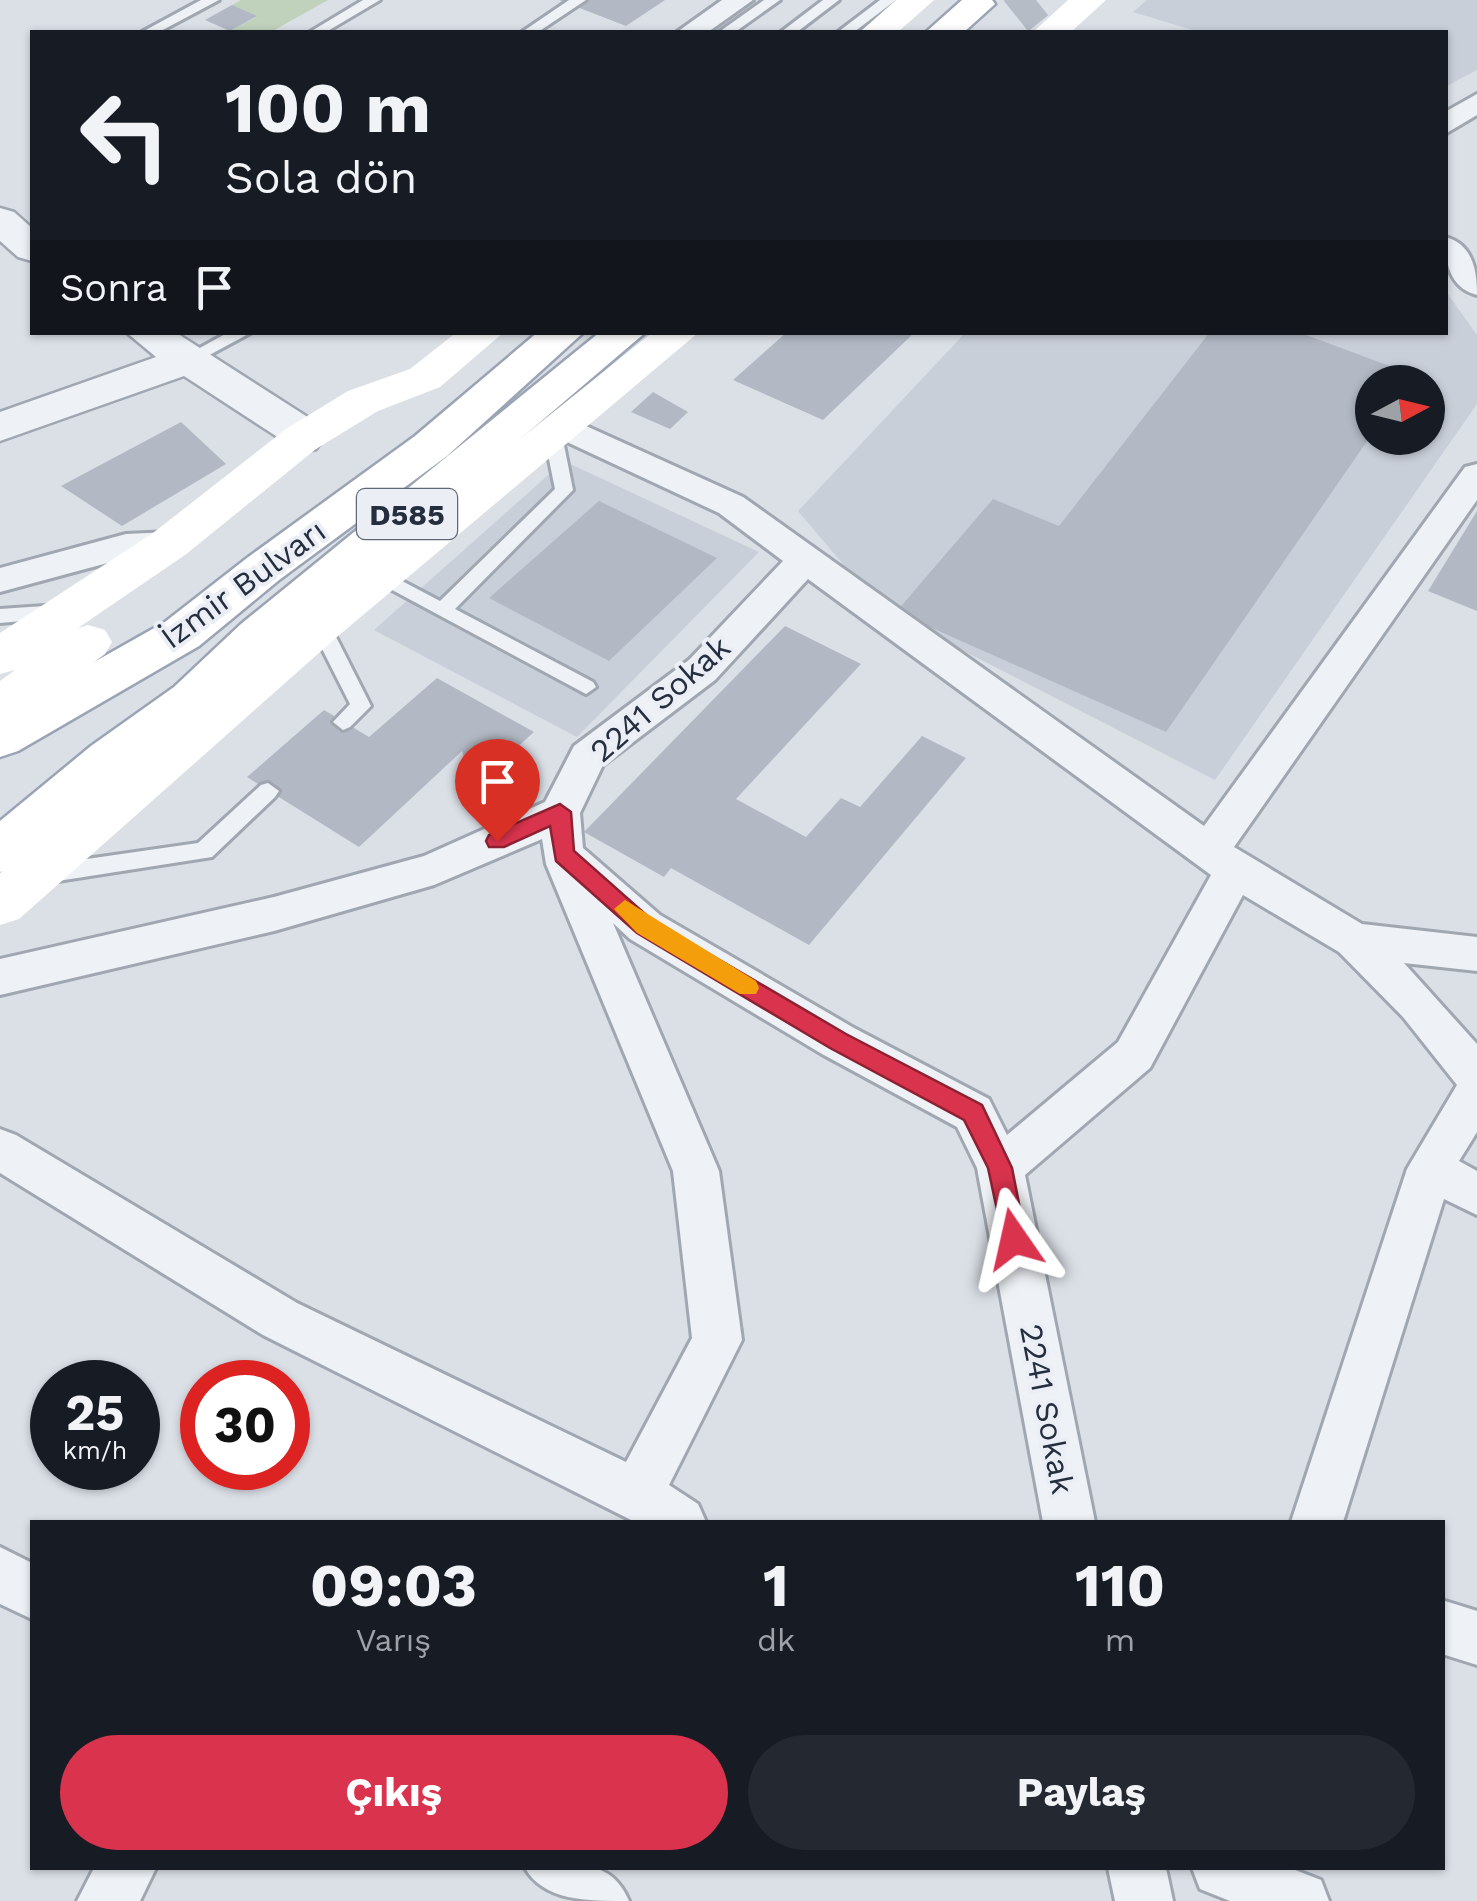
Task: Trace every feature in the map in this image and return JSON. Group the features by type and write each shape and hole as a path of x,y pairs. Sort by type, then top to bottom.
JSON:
{"main road":[{"path":"880,30 917,0"},
{"path":"1050,30 1062,0"},
{"path":"1051,30 1088,0"},
{"path":"950,30 993,20"},
{"path":"0,706 184,576 478,335"},
{"name":"İzmir Bulvarı","path":"0,738 182,634 263,569 431,446 560,335"},
{"name":"İzmir Bulvarı","path":"288,638 623,335"},
{"path":"10,877 109,759 378,577 675,335"},
{"path":"0,657 170,544 301,439 363,401 425,378"},
{"path":"0,772 182,634"},
{"path":"0,814 125,718 288,638"},
{"path":"10,877 288,638"}],"street":[{"path":"693,30 740,0"},
{"path":"1448,123 1477,102"},
{"path":"0,220 30,247"},
{"path":"1448,250 1477,286"},
{"path":"154,335 187,347 291,426 301,439"},
{"path":"0,427 187,347"},
{"path":"558,431 731,505 1222,860 1354,940 1418,1004 1477,1076"},
{"path":"1000,1168 1134,1055 1222,860 1477,475"},
{"path":"0,580 126,546 170,544"},
{"name":"2241 Sokak","path":"808,557 702,670 588,756 562,834 645,927 838,1041 973,1113 1000,1168 1069,1520"},
{"path":"0,978 274,914 562,834 696,1171 717,1340 637,1494"},
{"path":"1354,940 1477,954"},
{"path":"1318,1520 1430,1169 1477,1092"},
{"path":"0,1149 280,1320 637,1494 677,1520"},
{"path":"1430,1169 1477,1194"},
{"path":"0,1574 30,1593"},
{"path":"1445,1627 1477,1638"},
{"path":"106,1901 126,1870"},
{"path":"557,1870 600,1901"},
{"path":"1226,1870 1300,1901"}],"lane":[{"path":"153,30 212,0"},
{"path":"320,30 373,0"},
{"path":"340,30 392,0"},
{"path":"533,30 579,0"},
{"path":"729,30 773,0"},
{"path":"791,30 832,0"},
{"path":"848,30 889,0"},
{"path":"187,347 233,335"},
{"path":"442,610 564,490 558,431"},
{"path":"378,577 586,687"},
{"path":"0,616 67,612"},
{"path":"288,638 361,706 343,722"},
{"path":"10,877 204,851 268,791"}],"shaded area":[{"path":"1147,0 1477,0 1477,70 1448,85 1448,30 1192,30 1133,12"},
{"path":"1448,294 1477,335 1477,404 1445,450 1445,365 1355,365 1355,455 1441,455 1215,780 880,608 798,511 963,335 1448,335"},
{"path":"564,461 759,552 577,737 374,630"}],"green space":[{"path":"241,0 328,0 275,30 232,30 256,17 232,5"}],"building":[{"path":"559,0 665,0 626,26"},
{"path":"232,5 257,16 232,30 205,20"},
{"path":"784,335 912,335 823,420 733,380"},
{"path":"1208,335 1306,335 1387,365 1355,365 1357,455 1166,732 896,612 993,499 1059,526"},
{"path":"653,392 688,412 670,429 631,412"},
{"path":"181,422 226,464 122,526 61,486"},
{"path":"599,501 717,558 609,661 489,598"},
{"path":"1477,511 1477,611 1428,591"},
{"path":"785,626 861,664 736,799 806,837 841,798 860,807 922,736 966,758 809,945 671,868 664,877 584,832"},
{"path":"437,678 534,732 504,759 496,754 479,770 466,763 462,751 359,847 247,777 324,710 369,737"}],"tunnel":[{"path":"1016,16 1036,0"}],"slow traffic":[{"path":"625,909 645,927 748,988"}],"route":[{"path":"497,841 560,812 563,854 645,927 838,1041 973,1113 1000,1168 1014,1239"}]}
